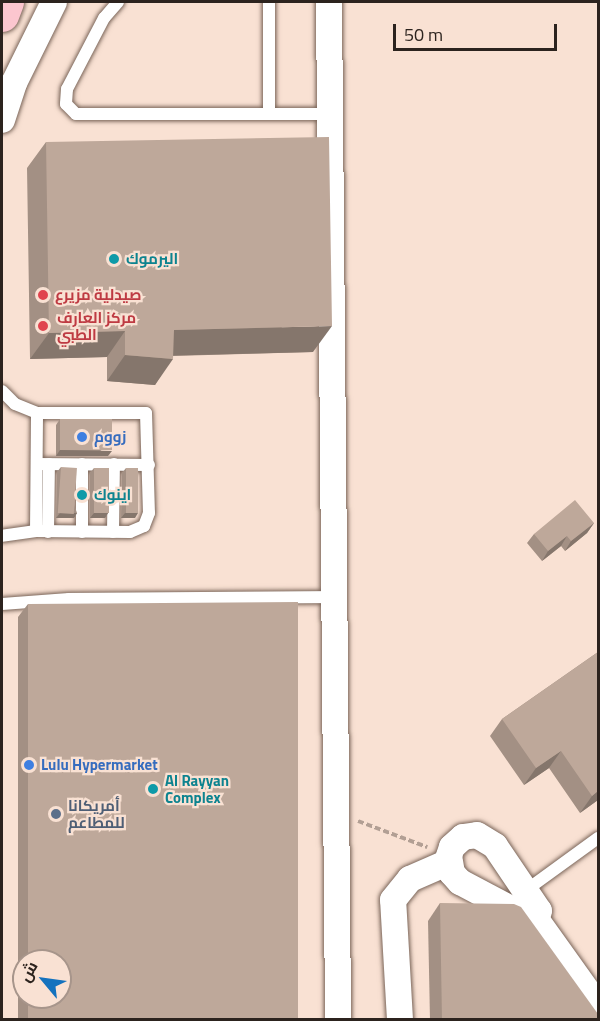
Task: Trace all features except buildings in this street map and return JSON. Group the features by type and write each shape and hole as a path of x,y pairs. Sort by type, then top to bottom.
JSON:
{"highway":[{"path":"2,15 7,2"}],"street":[{"path":"2,120 14,83 54,2"},
{"path":"329,2 338,1020"},
{"path":"400,1020 393,900 403,884 450,863 463,837 484,837 539,911 536,919"},
{"path":"450,863 460,882 530,919 536,919"},
{"path":"536,919 598,1006"}],"lane":[{"path":"118,2 104,18 68,89 65,97 70,110 83,115 330,114"},
{"path":"268,2 269,114"},
{"path":"2,391 15,404 37,413 142,411 148,418 149,465 149,513 144,526 130,532 42,531 2,536"},
{"path":"37,413 44,464 42,531"},
{"path":"44,464 149,465"},
{"path":"82,464 82,532"},
{"path":"113,532 114,464"},
{"path":"2,604 69,599 333,597"},
{"path":"525,891 598,838"}],"path":[{"path":"337,817 374,825 450,863"}],"place":[{"name":"اليرموك","path":"114,259"},
{"name":"صيدلية مزيرع","path":"43,295"},
{"name":"مركز العارف الطبي","path":"43,326"},
{"name":"زووم","path":"82,437"},
{"name":"اينوك","path":"82,495"},
{"name":"Lulu Hypermarket","path":"29,765"},
{"name":"Al Rayyan Complex","path":"153,789"},
{"name":"أمريكانا للمطاعم","path":"56,814"}]}
